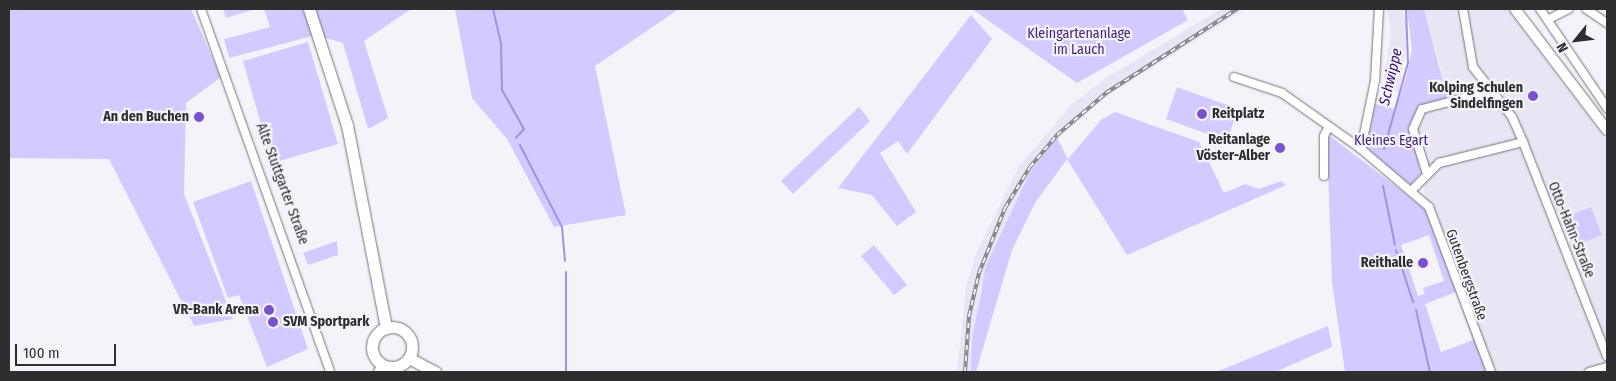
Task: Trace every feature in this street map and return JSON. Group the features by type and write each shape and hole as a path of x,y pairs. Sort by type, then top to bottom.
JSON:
{"main road":[{"path":"309,9 347,125 386,328"},
{"path":"386,328 398,328 408,335 412,346 409,358 400,366 381,368 372,348 376,336 386,328"},
{"path":"409,358 435,372"}],"street":[{"name":"Alte Stuttgarter Straße","path":"200,9 330,372"},
{"path":"1361,149 1375,81 1379,9"},
{"name":"Otto-Hahn-Straße","path":"1463,9 1473,67 1512,117 1607,356"},
{"path":"1514,9 1607,130"},
{"path":"1540,9 1549,19 1607,108"},
{"path":"1549,19 1568,9"},
{"path":"1586,9 1607,23"},
{"path":"1234,77 1282,93 1361,149 1412,190 1426,171 1439,162 1523,142"},
{"path":"1426,171 1413,130 1422,109 1491,91"},
{"path":"1324,176 1324,136 1329,126"},
{"name":"Gutenbergstraße","path":"1412,190 1428,207 1491,372"},
{"path":"1589,372 1607,367"}],"shaded area":[{"path":"1221,9 1245,9 1109,95 1057,139 980,289 971,372 957,372 966,287 976,254 1019,166 1072,104 1106,78"},
{"path":"1387,9 1403,9 1408,33 1400,92 1383,88 1391,32"},
{"path":"1424,9 1507,9 1607,140 1607,372 1493,372 1428,211 1411,129 1441,68"}],"green space":[{"path":"9,9 191,9 221,77 186,103 184,194 233,319 194,326 109,159 9,158"},
{"path":"223,9 256,9 226,18"},
{"path":"264,9 411,9 364,41 388,118 368,129 343,43 316,35 229,58 224,39 270,27"},
{"path":"455,9 679,9 595,66 626,215 554,227 507,139 472,98"},
{"name":"Kleingartenanlage im Lauch","path":"972,9 1182,9 1188,20 1077,83"},
{"name":"Kleines Egart","path":"1407,9 1424,9 1448,101 1420,108 1411,129 1421,173 1411,185 1366,150 1375,104 1395,109 1406,78 1412,49"},
{"path":"971,15 992,39 907,154 898,141 880,153 916,212 897,226 872,195 838,188"},
{"path":"308,42 338,144 272,163 243,61"},
{"name":"Reitplatz","path":"1177,87 1238,109 1227,141 1166,119"},
{"path":"859,107 870,121 793,194 781,181"},
{"path":"1115,112 1199,142 1224,193 1245,184 1259,189 1281,181 1286,185 1127,255 1067,159 1035,203 1012,250 976,372 971,372 972,340 986,266 1030,172 1057,138 1068,159 1102,119"},
{"path":"1330,136 1428,211 1493,372 1345,372 1332,282 1327,141","holes":["1429,235 1444,281 1423,288 1425,294 1418,296 1401,245","1456,292 1473,340 1441,352 1425,304"]},
{"path":"251,181 308,349 267,367 239,295 228,298 193,202"},
{"path":"1591,207 1602,235 1573,246 1563,218"},
{"path":"337,241 338,255 308,265 303,253"},
{"path":"874,245 907,285 894,295 861,256"},
{"path":"1328,326 1332,347 1275,372 1216,372"}],"waterway":[{"path":"493,9 501,44 502,90 524,129 516,138"},
{"name":"Schwippe","path":"1384,149 1408,63 1406,9"},
{"path":"520,145 562,227 565,261"},
{"name":"Schwippe","path":"1383,186 1395,245"},
{"name":"Schwippe","path":"1396,250 1413,302"},
{"path":"566,272 566,372"},
{"name":"Schwippe","path":"1416,310 1430,372"}],"railway":[{"path":"965,372 969,316 979,273 1005,208 1030,167 1057,135 1106,93 1237,9"}],"place":[{"name":"Kolping Schulen Sindelfingen","path":"1533,96"},
{"name":"Reitplatz","path":"1202,114"},
{"name":"An den Buchen","path":"199,117"},
{"name":"Reitanlage Vöster-Alber","path":"1280,148"},
{"name":"Reithalle","path":"1423,263"},
{"name":"VR-Bank Arena","path":"269,310"},
{"name":"SVM Sportpark","path":"273,322"}]}
